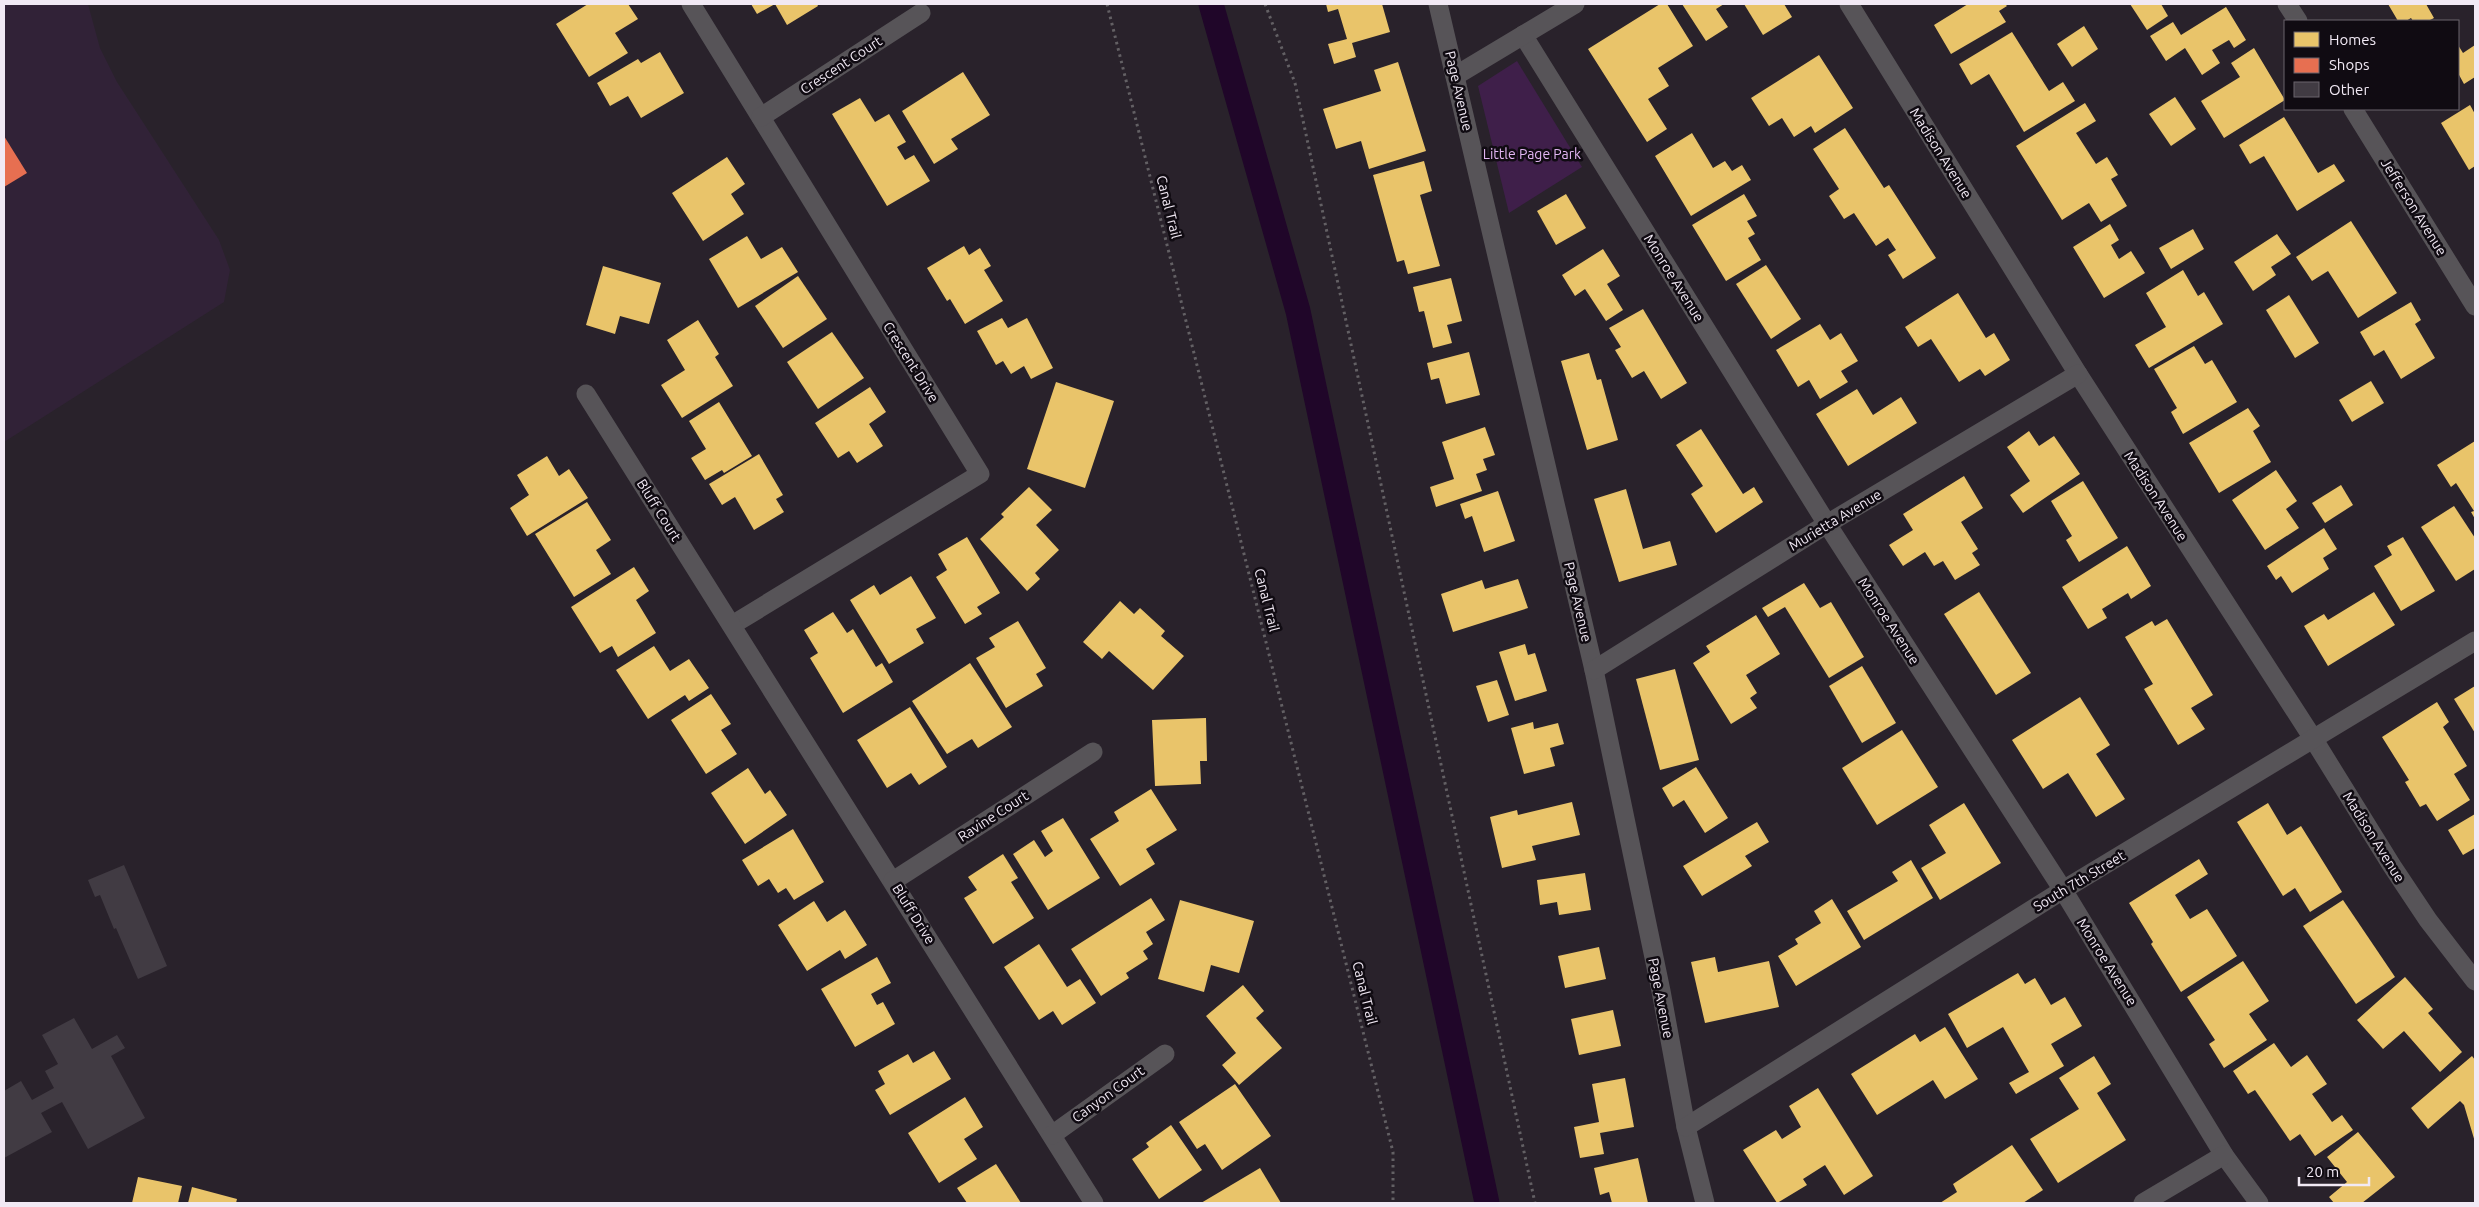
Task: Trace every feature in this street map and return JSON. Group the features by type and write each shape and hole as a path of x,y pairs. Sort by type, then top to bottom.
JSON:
{"street":[{"name":"Crescent Drive","path":"691,4 980,474 732,625"},
{"name":"Page Avenue","path":"1438,4 1594,670 1661,992 1686,1126 1705,1203"},
{"path":"1455,76 1575,4"},
{"name":"Madison Avenue","path":"1849,4 2078,374 2314,740 2407,889 2475,981"},
{"path":"2287,4 2297,20"},
{"name":"Crescent Court","path":"761,117 920,13"},
{"name":"Monroe Avenue","path":"1523,35 1827,524 2063,890 2224,1155 2259,1203"},
{"name":"Jefferson Avenue","path":"2353,110 2475,306"},
{"name":"Murietta Avenue","path":"1594,670 1827,524 2078,374"},
{"name":"Bluff Court","path":"586,394 732,625"},
{"name":"Bluff Drive","path":"732,625 1094,1203"},
{"name":"South 7th Street","path":"1686,1126 2063,890 2475,641"},
{"name":"Ravine Court","path":"893,881 1094,752"},
{"name":"Canyon Court","path":"1052,1135 1165,1054"},
{"path":"2143,1203 2224,1155"}],"path":[{"name":"Canal Trail","path":"1107,4 1392,1152 1393,1203"},
{"path":"1265,4 1295,83 1535,1203"}],"shaded area":[{"path":"4,4 88,4 100,48 117,82 219,240 230,270 224,302 4,442"}],"green space":[{"name":"Little Page Park","path":"1517,61 1582,167 1509,213 1478,86"}],"building: Homes":[{"path":"588,4 628,4 638,19 615,33 628,53 589,77 556,24"},
{"path":"751,4 775,4 757,14"},
{"path":"775,4 817,4 818,6 787,25"},
{"path":"1326,4 1382,4 1390,32 1352,43 1356,57 1334,64 1328,44 1347,39 1338,9 1328,12"},
{"path":"1660,4 1667,4 1693,46 1658,68 1669,86 1648,99 1667,129 1647,142 1588,49"},
{"path":"1682,4 1724,4 1716,9 1728,27 1706,41"},
{"path":"1744,4 1784,4 1792,17 1763,35"},
{"path":"1968,4 2005,4 2007,6 1999,11 2006,22 1951,54 1934,25"},
{"path":"2130,4 2161,4 2168,16 2147,30"},
{"path":"2388,4 2426,4 2434,18 2430,20 2412,20 2411,18 2397,20"},
{"path":"2226,7 2246,40 2234,48 2229,40 2212,50 2220,63 2202,75 2185,48 2166,61 2150,36 2173,22 2181,35"},
{"path":"2084,26 2098,49 2072,67 2057,44"},
{"path":"2012,32 2049,91 2063,82 2075,101 2024,132 1989,74 1971,85 1959,64"},
{"path":"2475,45 2475,77 2464,84 2459,75 2459,47 2463,53"},
{"path":"2254,48 2284,101 2224,138 2201,101 2240,77 2231,63"},
{"path":"660,52 684,93 641,118 628,96 610,106 597,83 638,59 641,63"},
{"path":"1819,55 1853,108 1815,133 1811,126 1794,137 1782,118 1769,126 1751,98"},
{"path":"1398,62 1426,151 1369,169 1361,141 1336,149 1323,109 1381,91 1374,70"},
{"path":"963,72 990,115 951,139 958,149 934,164 902,111"},
{"path":"2175,97 2196,129 2171,146 2149,114"},
{"path":"860,98 875,122 889,114 906,142 897,147 905,160 914,155 930,181 887,206 832,114"},
{"path":"2085,103 2096,121 2076,133 2096,164 2107,157 2118,175 2111,179 2127,206 2101,222 2089,203 2062,220 2016,146"},
{"path":"2470,105 2475,114 2475,166 2469,170 2441,123"},
{"path":"2284,117 2318,173 2334,164 2345,181 2297,211 2264,156 2250,164 2239,145"},
{"path":"1845,128 1884,188 1889,185 1936,258 1903,279 1888,255 1896,250 1888,238 1876,246 1854,213 1844,219 1829,196 1839,189 1813,149"},
{"path":"1692,133 1713,168 1725,161 1732,171 1742,165 1751,180 1691,216 1655,156"},
{"path":"727,157 745,184 731,194 744,214 703,241 672,193"},
{"path":"1424,161 1432,191 1420,195 1440,266 1408,274 1404,260 1397,262 1373,175"},
{"path":"1566,194 1586,228 1556,245 1537,211"},
{"path":"1744,194 1757,216 1747,221 1755,234 1748,238 1761,260 1726,281 1692,225"},
{"path":"2351,221 2397,293 2358,318 2328,271 2312,281 2296,257"},
{"path":"2110,224 2119,240 2111,245 2119,259 2131,251 2145,273 2104,298 2073,247"},
{"path":"2193,229 2204,249 2171,269 2159,248"},
{"path":"2277,234 2291,254 2271,267 2276,275 2253,291 2234,262"},
{"path":"747,236 761,259 782,247 798,272 738,308 709,259"},
{"path":"964,246 969,255 980,248 991,266 984,270 1003,301 965,324 950,299 947,301 927,268"},
{"path":"1603,249 1620,276 1607,284 1623,310 1606,321 1585,289 1575,296 1562,275"},
{"path":"1766,265 1801,319 1771,339 1736,284"},
{"path":"603,266 661,283 649,324 620,316 615,334 586,325"},
{"path":"2183,270 2198,296 2204,292 2223,324 2149,368 2135,345 2166,327 2146,293"},
{"path":"798,276 827,319 783,348 755,306"},
{"path":"1451,278 1462,321 1447,325 1452,343 1433,348 1424,311 1419,312 1413,287"},
{"path":"1958,293 1986,338 1994,333 2010,360 1985,376 1980,369 1959,382 1931,339 1918,347 1905,327"},
{"path":"2289,295 2319,343 2295,358 2266,310"},
{"path":"2411,302 2421,320 2415,324 2435,358 2401,379 2384,350 2374,356 2360,332"},
{"path":"1643,309 1687,383 1661,399 1644,371 1632,378 1615,350 1621,347 1609,328"},
{"path":"1002,318 1008,328 1027,318 1053,368 1031,379 1024,366 1011,374 1003,361 996,365 977,331"},
{"path":"698,320 719,354 715,357 733,386 682,418 661,385 685,370 667,340"},
{"path":"1820,324 1830,340 1841,333 1858,361 1841,371 1848,382 1820,399 1809,380 1798,387 1776,350"},
{"path":"832,332 864,378 818,409 787,362"},
{"path":"2194,346 2205,364 2212,360 2237,402 2183,434 2171,412 2177,408 2154,369"},
{"path":"1469,352 1480,395 1446,404 1439,378 1431,380 1427,363"},
{"path":"1589,353 1597,380 1601,379 1618,440 1587,450 1561,361"},
{"path":"2371,381 2384,403 2352,422 2339,400"},
{"path":"1056,382 1114,401 1085,488 1027,469"},
{"path":"870,387 886,412 869,424 883,446 857,463 849,451 838,458 815,423"},
{"path":"1857,389 1873,415 1901,397 1917,423 1848,466 1816,414"},
{"path":"719,402 752,456 724,473 722,470 705,480 691,458 706,449 689,421"},
{"path":"2248,408 2260,426 2253,431 2271,462 2219,493 2189,443"},
{"path":"1485,427 1495,455 1483,459 1487,470 1476,474 1482,491 1436,507 1430,487 1454,479 1442,442"},
{"path":"1701,429 1743,494 1754,487 1763,502 1716,533 1691,494 1703,486 1676,445"},
{"path":"2029,431 2039,446 2054,436 2080,474 2023,513 2010,495 2030,481 2007,447"},
{"path":"2475,441 2475,519 2471,512 2474,511 2456,483 2451,487 2437,465"},
{"path":"759,454 783,495 776,499 784,512 754,530 735,497 722,505 709,484"},
{"path":"547,456 559,476 569,469 588,498 527,536 510,508 529,495 517,475"},
{"path":"2276,470 2297,501 2286,509 2299,528 2265,550 2232,500"},
{"path":"1964,476 1983,508 1961,522 1978,549 1972,553 1980,565 1955,580 1943,561 1934,566 1925,552 1903,566 1889,545 1913,530 1903,514"},
{"path":"2083,481 2118,538 2079,562 2066,540 2072,536 2051,501"},
{"path":"2341,485 2353,505 2325,523 2312,503"},
{"path":"1029,487 1052,510 1036,525 1059,550 1035,573 1040,579 1027,591 980,539 1004,517 1001,514"},
{"path":"1626,489 1643,549 1670,541 1677,565 1619,582 1594,499"},
{"path":"1498,491 1515,541 1484,552 1472,516 1465,519 1460,504"},
{"path":"587,502 611,540 596,550 611,574 574,597 535,534"},
{"path":"2454,506 2475,538 2475,569 2456,581 2421,527"},
{"path":"2324,528 2337,549 2323,558 2329,569 2292,593 2281,576 2276,580 2267,566"},
{"path":"967,537 1000,593 977,607 982,614 965,624 936,577 947,570 938,554"},
{"path":"2403,537 2435,591 2401,611 2374,566 2392,555 2387,546"},
{"path":"2127,546 2151,586 2131,599 2128,593 2102,609 2107,618 2088,629 2062,587"},
{"path":"634,567 649,591 636,600 656,633 618,657 612,646 600,653 571,607"},
{"path":"911,576 936,618 916,629 924,643 889,664 850,600 874,585 880,595"},
{"path":"1518,579 1528,608 1453,632 1441,594 1482,580 1485,589"},
{"path":"1804,583 1820,608 1831,602 1864,657 1829,678 1785,607 1768,617 1762,608"},
{"path":"1979,592 2031,673 1996,695 1944,614"},
{"path":"2374,592 2395,625 2328,666 2304,626 2324,614 2328,620"},
{"path":"1120,601 1134,614 1140,608 1165,631 1161,636 1184,656 1153,690 1109,651 1102,659 1083,642"},
{"path":"833,612 847,633 853,629 876,667 882,663 893,682 843,713 810,658 818,653 804,630"},
{"path":"1756,615 1780,654 1746,675 1757,693 1750,698 1757,708 1731,724 1693,663 1710,652 1706,646"},
{"path":"2167,619 2213,695 2191,708 2205,729 2178,745 2144,689 2153,684 2125,637 2152,621 2155,626"},
{"path":"1018,621 1046,668 1036,674 1043,686 1006,708 976,658 995,647 989,638"},
{"path":"1525,644 1528,655 1535,653 1547,691 1515,701 1499,652"},
{"path":"654,646 670,671 689,659 709,688 689,701 685,695 648,719 616,670"},
{"path":"970,663 1012,727 978,748 972,739 947,754 912,701"},
{"path":"1862,666 1896,723 1862,743 1829,686"},
{"path":"1675,669 1699,760 1660,770 1636,679"},
{"path":"1497,680 1509,715 1488,722 1476,686"},
{"path":"2475,686 2475,733 2454,699"},
{"path":"711,694 731,724 721,730 737,754 706,774 671,720"},
{"path":"2080,697 2110,745 2096,754 2125,799 2096,817 2068,773 2043,789 2012,740"},
{"path":"2437,702 2449,722 2443,727 2467,766 2454,774 2470,800 2437,821 2426,804 2420,807 2405,782 2409,780 2382,737"},
{"path":"910,707 947,767 919,785 911,773 887,788 857,740"},
{"path":"1206,718 1207,761 1200,761 1201,784 1155,786 1152,720"},
{"path":"1533,722 1534,729 1558,723 1564,744 1550,748 1555,766 1524,774 1511,728"},
{"path":"1902,730 1938,787 1877,825 1842,768"},
{"path":"1696,767 1728,818 1705,833 1684,800 1673,807 1662,788"},
{"path":"748,768 765,794 770,790 787,815 745,844 711,793"},
{"path":"1151,789 1177,830 1146,849 1155,864 1120,886 1090,839 1119,821 1114,812"},
{"path":"1572,802 1580,835 1532,846 1536,860 1502,868 1490,817 1517,810 1518,815"},
{"path":"1964,803 2001,863 1940,900 1921,868 1946,853 1929,825"},
{"path":"2268,803 2287,835 2301,826 2342,892 2310,912 2295,888 2283,896 2237,822"},
{"path":"2475,814 2475,848 2463,855 2448,830"},
{"path":"1063,818 1100,878 1048,910 1013,854 1034,840 1045,857 1053,851 1041,831"},
{"path":"1757,822 1769,842 1745,856 1752,866 1702,896 1683,866"},
{"path":"793,829 824,882 794,900 786,888 778,893 769,879 758,886 742,860"},
{"path":"1003,854 1018,878 1011,882 1034,918 993,944 964,898 977,890 968,877"},
{"path":"2199,859 2208,874 2175,895 2190,919 2207,909 2237,956 2181,992 2151,944 2153,942 2129,903"},
{"path":"1911,860 1933,898 1864,940 1847,911 1898,881 1892,872"},
{"path":"1585,873 1591,910 1559,915 1557,902 1540,905 1537,880"},
{"path":"1151,898 1165,920 1146,932 1153,944 1143,951 1148,959 1126,973 1129,978 1101,996 1071,949"},
{"path":"1832,899 1861,947 1796,986 1778,956 1798,944 1795,939 1821,923 1814,911"},
{"path":"1180,900 1254,921 1239,973 1211,965 1204,992 1158,979"},
{"path":"2343,900 2395,977 2356,1004 2303,926"},
{"path":"814,901 827,922 845,910 867,945 845,959 840,950 807,971 778,925"},
{"path":"1039,944 1067,987 1080,979 1096,1003 1062,1025 1053,1011 1039,1020 1004,967"},
{"path":"1599,947 1606,979 1565,988 1558,956"},
{"path":"877,957 891,983 871,994 877,1005 883,1002 895,1024 855,1047 821,989"},
{"path":"1715,957 1718,972 1769,961 1779,1007 1705,1023 1691,962"},
{"path":"2243,961 2269,1001 2249,1014 2267,1040 2224,1068 2209,1044 2215,1040 2187,997"},
{"path":"2018,973 2025,984 2035,978 2051,1005 2065,997 2082,1026 2051,1044 2064,1066 2016,1094 2009,1083 2029,1072 2003,1027 1967,1048 1948,1014"},
{"path":"2405,977 2433,1009 2428,1013 2462,1052 2440,1072 2404,1031 2383,1049 2357,1020"},
{"path":"1243,985 1264,1011 1256,1018 1282,1048 1239,1085 1222,1065 1236,1053 1206,1016"},
{"path":"1613,1010 1621,1046 1579,1055 1571,1019"},
{"path":"1945,1027 1978,1079 1945,1099 1933,1080 1877,1115 1851,1074 1915,1034 1920,1042"},
{"path":"2274,1043 2291,1067 2307,1055 2327,1084 2312,1094 2332,1122 2342,1115 2353,1130 2315,1156 2300,1134 2290,1141 2255,1090 2248,1094 2233,1071"},
{"path":"934,1051 951,1079 890,1115 875,1090 885,1084 878,1071 908,1054 913,1063"},
{"path":"2094,1056 2111,1084 2097,1093 2126,1140 2058,1183 2030,1139 2079,1109 2059,1078"},
{"path":"2472,1056 2475,1060 2475,1142 2464,1105 2460,1101 2428,1129 2411,1108"},
{"path":"1625,1078 1634,1127 1600,1133 1604,1154 1580,1158 1574,1127 1599,1122 1592,1084"},
{"path":"1235,1084 1271,1136 1222,1170 1205,1144 1197,1149 1179,1122"},
{"path":"1818,1088 1873,1176 1844,1195 1825,1165 1803,1179 1807,1185 1777,1203 1743,1150 1776,1130 1782,1139 1801,1127 1789,1106"},
{"path":"965,1097 983,1127 964,1139 977,1159 939,1183 908,1133"},
{"path":"1171,1125 1202,1170 1159,1199 1132,1159 1149,1147 1146,1143"},
{"path":"2358,1132 2395,1177 2362,1203 2334,1203 2329,1197 2347,1182 2327,1157"},
{"path":"2012,1145 2043,1190 2023,1203 1940,1203 1957,1192 1953,1184"},
{"path":"1638,1158 1648,1203 1612,1203 1609,1192 1600,1195 1594,1168"},
{"path":"996,1164 1021,1203 967,1203 957,1188"},
{"path":"1260,1168 1281,1203 1201,1203"},
{"path":"138,1177 182,1186 178,1203 132,1203"},
{"path":"192,1187 237,1199 236,1203 188,1203"}],"building: Shops":[{"path":"4,136 27,173 4,187"}],"building: Other":[{"path":"124,865 167,966 138,979 100,895 95,897 88,880"},
{"path":"74,1018 92,1049 117,1035 125,1048 111,1056 145,1118 88,1149 62,1102 41,1113 52,1132 4,1158 4,1091 21,1081 32,1100 54,1088 45,1071 58,1064 42,1035"}],"waterway":[{"path":"1211,4 1298,311 1487,1203"}]}
